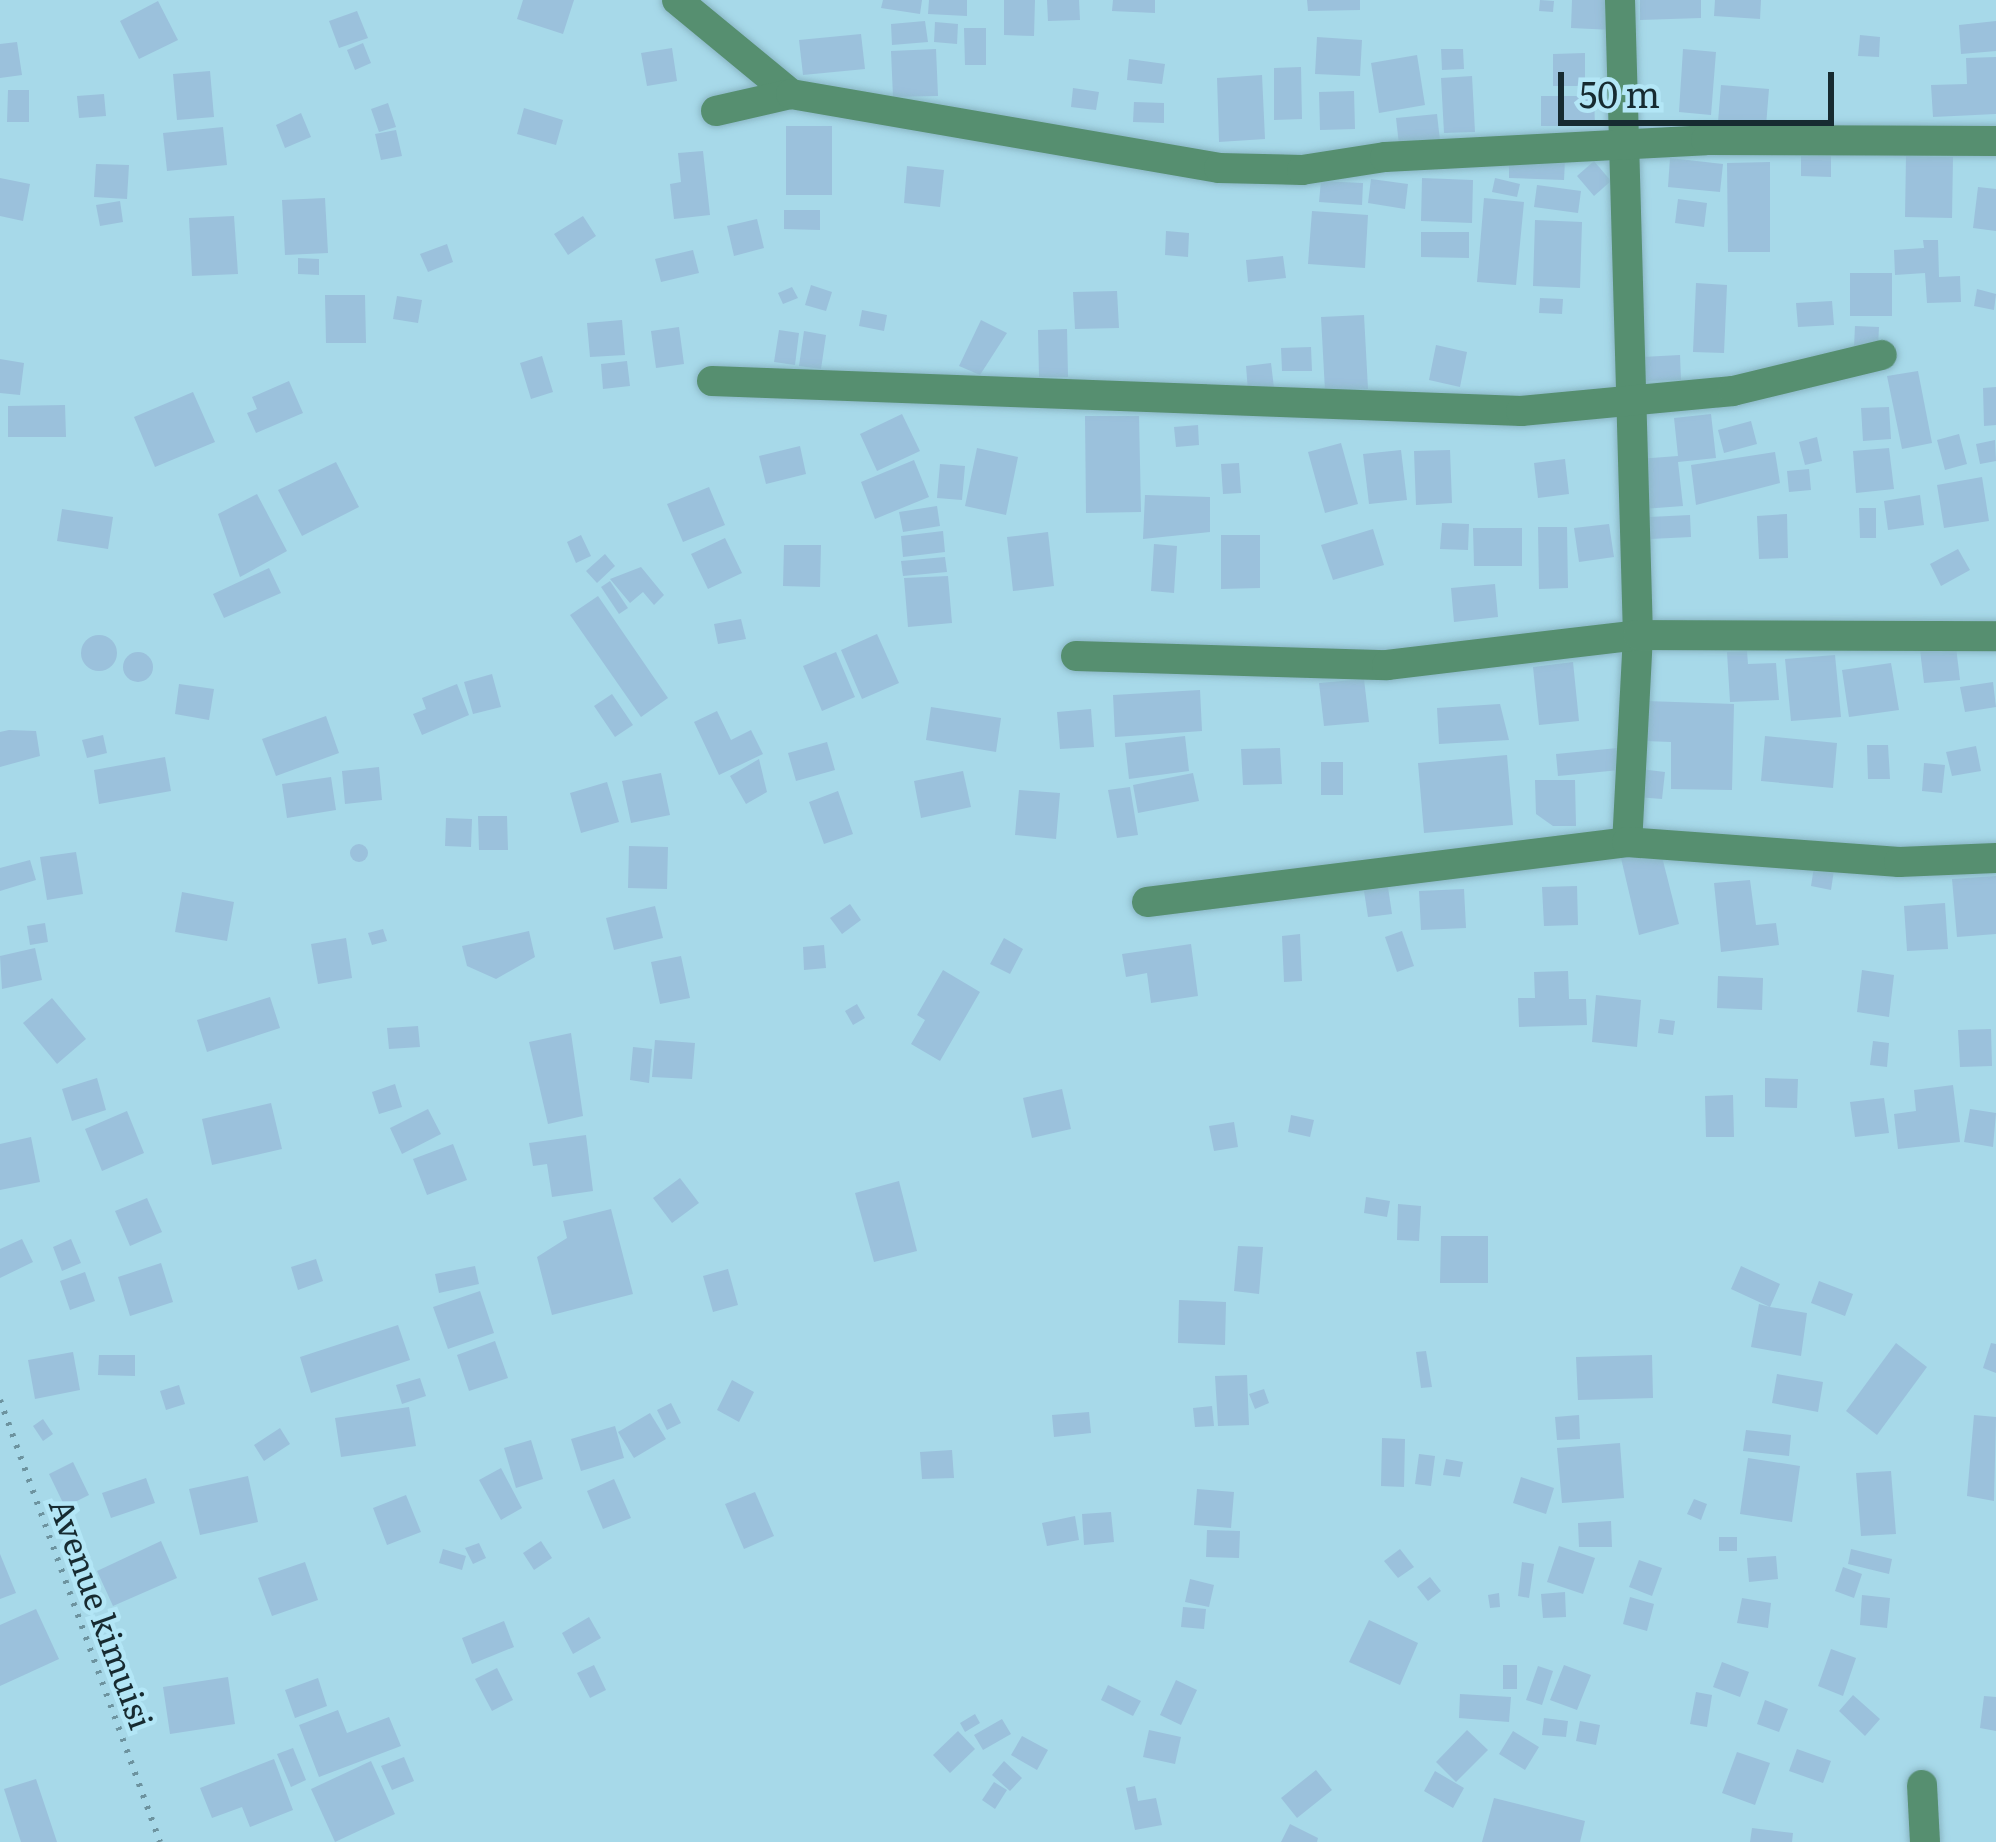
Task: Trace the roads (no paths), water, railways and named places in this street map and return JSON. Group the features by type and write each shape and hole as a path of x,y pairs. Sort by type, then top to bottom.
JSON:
{"street":[{"path":"677,0 791,94"},
{"path":"1620,0 1638,635 1627,842"},
{"path":"716,112 791,94 1219,168 1302,170 1385,157 1621,146 1996,141"},
{"path":"712,381 1349,411 1521,411 1630,397 1733,391 1882,355"},
{"path":"1076,656 1388,665 1638,635 1996,636"},
{"path":"1147,902 1627,842 1899,862 1996,859"},
{"path":"1922,1785 1925,1842"}]}
